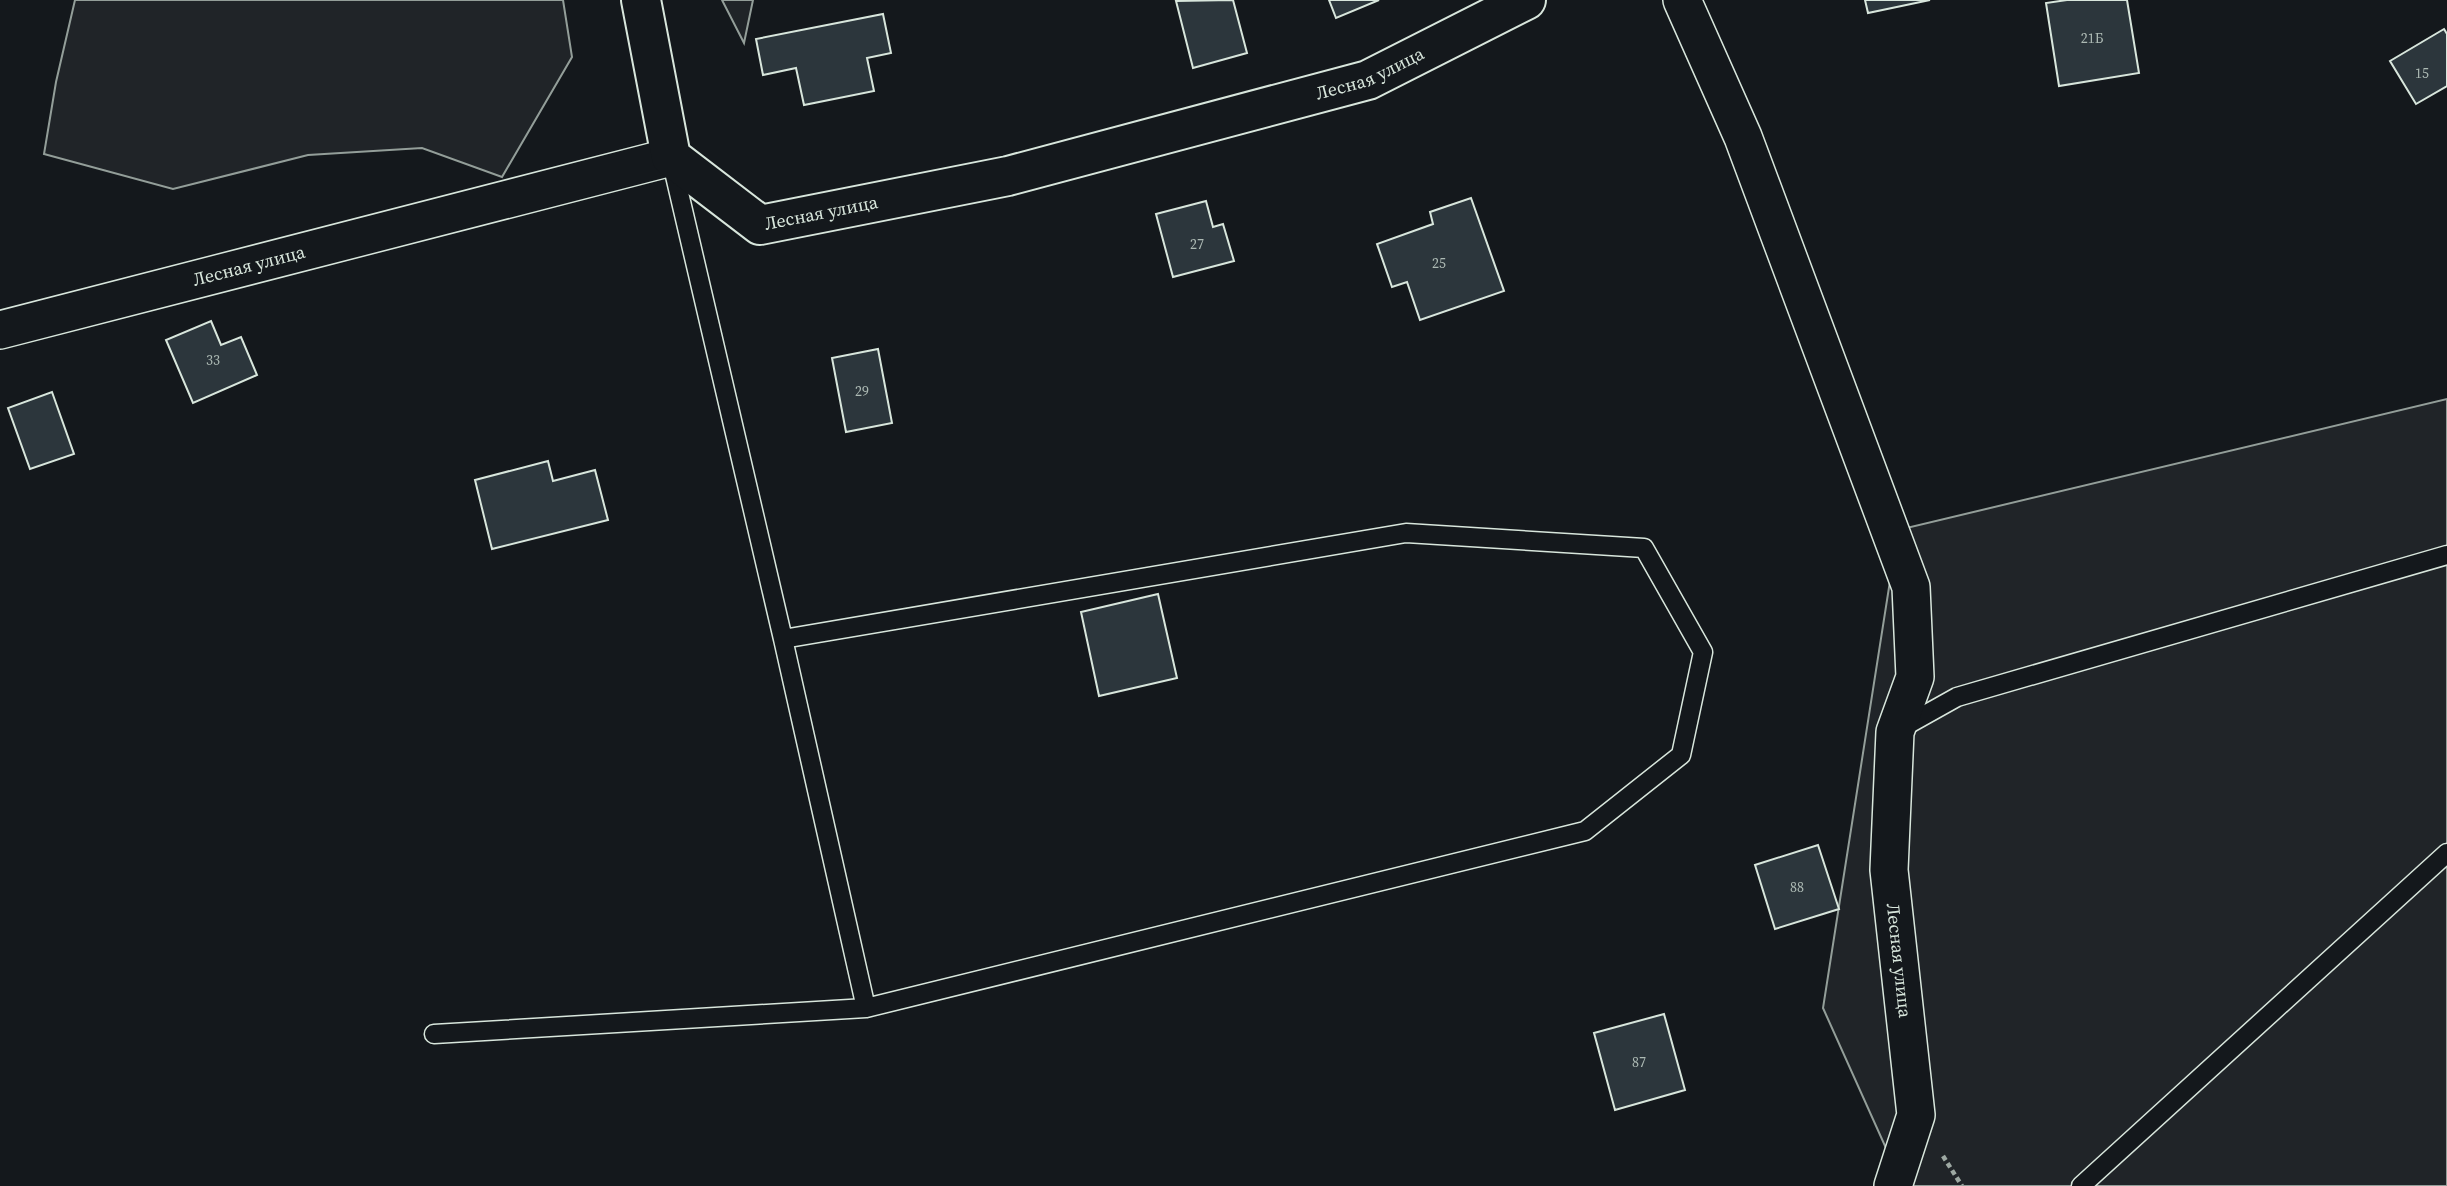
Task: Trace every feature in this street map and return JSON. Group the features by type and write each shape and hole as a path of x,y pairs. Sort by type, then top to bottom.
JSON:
{"street":[{"path":"642,0 671,157"},
{"name":"Лесная улица","path":"0,330 671,157 760,225 1009,176 1368,80 1526,0"},
{"name":"Лесная улица","path":"1682,0 1743,137 1911,587 1915,677 1895,732 1889,870 1916,1115 1892,1186"}],"lane":[{"path":"671,157 866,1008"},
{"path":"434,1034 866,1008 1585,831 1681,755 1703,652 1644,548 1406,533 783,639"},
{"path":"1895,732 1957,697 2447,555"},
{"path":"2081,1186 2447,853"}],"shaded area":[{"path":"75,0 563,0 572,57 502,177 422,148 308,155 173,189 44,154 56,82"},
{"path":"722,0 753,0 744,43"},
{"path":"2447,399 2447,1186 1903,1186 1823,1008 1898,530"}],"building":[{"path":"1233,0 1247,53 1193,68 1176,1"},
{"path":"1329,0 1379,0 1336,18"},
{"path":"1865,0 1930,0 1868,13"},
{"path":"2067,0 2127,0 2139,73 2059,86 2046,3"},
{"path":"883,14 891,53 867,58 874,91 804,105 796,68 763,75 756,39"},
{"path":"2444,29 2447,34 2447,86 2416,104 2390,61"},
{"path":"1471,198 1504,291 1420,320 1407,282 1392,287 1377,244 1433,224 1430,212"},
{"path":"1206,201 1213,227 1223,224 1234,261 1173,277 1156,214"},
{"path":"211,321 221,345 241,337 257,375 193,403 166,340"},
{"path":"878,349 892,423 846,432 832,358"},
{"path":"52,392 74,454 30,469 8,408"},
{"path":"548,461 553,481 595,470 608,520 492,549 475,480"},
{"path":"1158,594 1177,678 1099,696 1081,612"},
{"path":"1818,845 1839,909 1775,929 1755,865"},
{"path":"1664,1014 1685,1090 1615,1110 1594,1033"}]}
